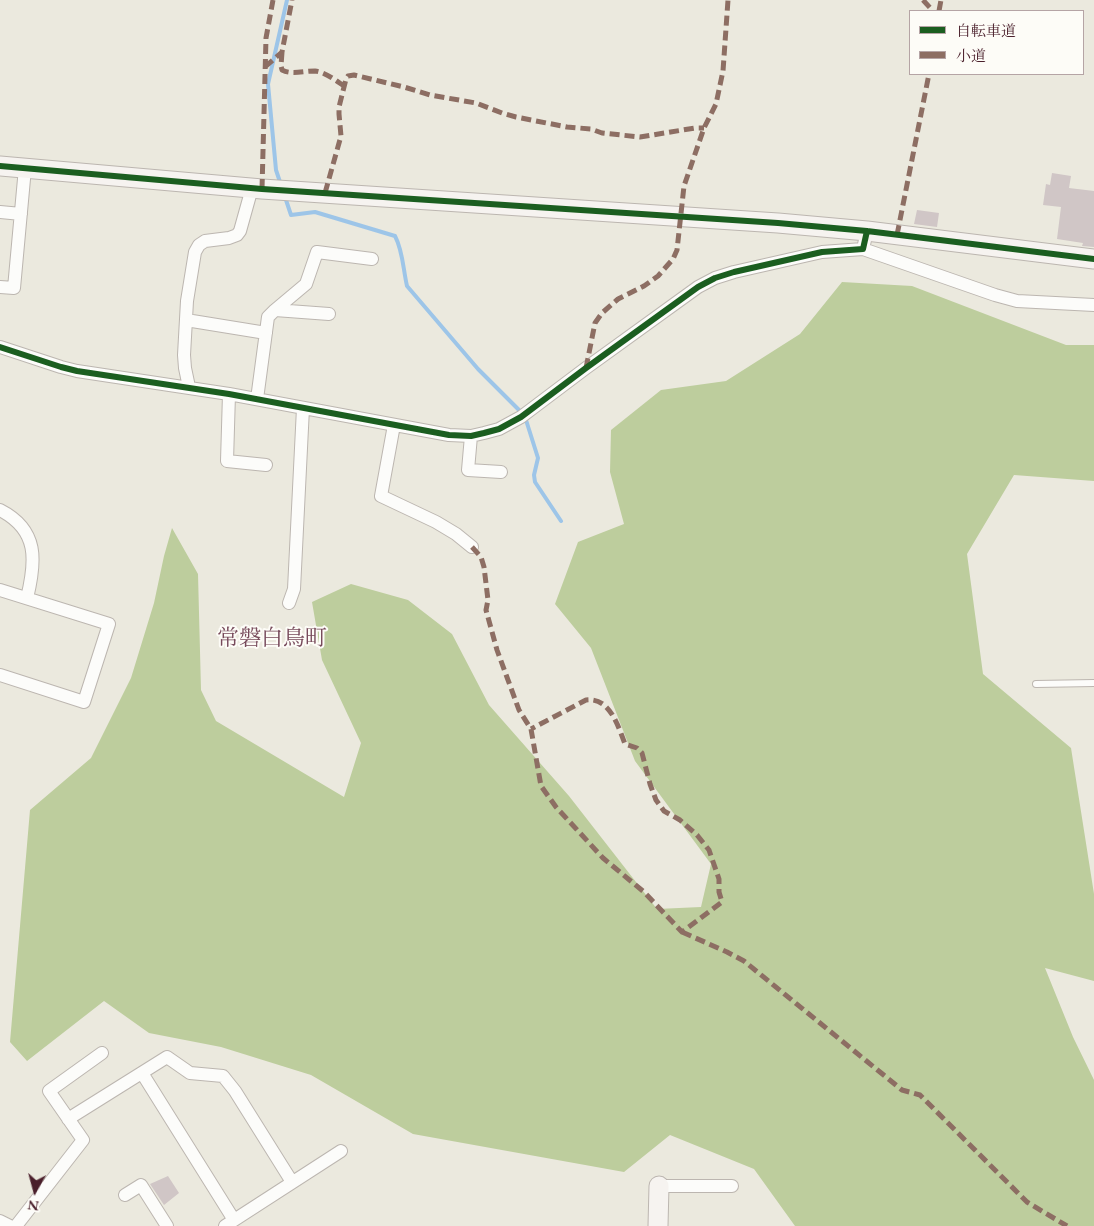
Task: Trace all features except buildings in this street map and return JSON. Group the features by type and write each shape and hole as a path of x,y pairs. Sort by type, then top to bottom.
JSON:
{"street":[{"path":"0,166 252,188 778,223 865,240 1094,259"},
{"path":"0,287 14,288 25,168"},
{"path":"189,387 184,355 188,301 195,252 205,241 229,238 240,232 252,188"},
{"path":"0,212 21,214"},
{"path":"0,347 77,371 189,387 449,435 471,436 499,429 523,415 698,287 715,278 865,240 996,295 1017,301 1094,305"},
{"path":"257,399 268,317 306,284 317,252 372,259"},
{"path":"275,310 329,314"},
{"path":"186,320 266,333"},
{"path":"229,394 227,461 266,465"},
{"path":"288,603 294,590 303,408"},
{"path":"394,425 381,496 436,522 456,534 472,547"},
{"path":"471,436 468,470 501,472"},
{"path":"0,510 9,514 23,527 31,542 32,576 27,598"},
{"path":"0,590 109,624 84,702 0,675"},
{"path":"16,1226 83,1140 49,1091 102,1053"},
{"path":"68,1118 167,1057 190,1073 223,1076 235,1091 292,1182"},
{"path":"142,1073 229,1223 341,1150"},
{"path":"125,1195 141,1185 167,1226"},
{"path":"658,1226 659,1186 732,1186"},
{"path":"0,1221 10,1226"}],"lane":[{"path":"1036,684 1094,683"}],"green space":[{"path":"842,282 912,286 1066,345 1094,345 1094,481 1014,475 967,554 983,674 1071,748 1094,894 1094,981 1045,968 1073,1037 1094,1080 1094,1226 795,1226 754,1169 670,1135 624,1172 413,1134 311,1075 221,1047 149,1033 104,1001 27,1061 10,1042 30,810 91,758 131,678 154,603 172,528 198,574 201,690 216,721 344,797 361,743 322,660 312,602 351,584 408,600 452,634 489,705 569,796 657,909 701,907 711,864 635,761 591,648 555,604 578,542 624,524 610,472 611,430 661,390 726,381 800,334"}],"waterway":[{"path":"281,185 276,170 268,84 287,0"},
{"path":"285,197 291,215 315,212 395,236 401,254 407,286 478,369 520,411 526,420 538,458 534,475 535,482 561,521"}],"marked path":[{"path":"262,189 266,38 273,0"},
{"path":"265,67 282,52 292,0"},
{"path":"586,368 595,323 602,313 618,299 644,286 658,276 673,259 677,250 684,186 704,128 716,104 723,71 728,0"},
{"path":"923,0 932,10"},
{"path":"939,10 941,0"},
{"path":"282,52 282,70 294,73 319,72 344,86"},
{"path":"325,193 341,136 339,107 348,76 354,75 430,95 476,103 516,117 567,127 591,129 602,133 640,137 704,128"},
{"path":"897,235 929,75"},
{"path":"472,547 481,557 484,567 488,600 486,610 497,650 519,710 531,729 541,786 556,807 603,858 644,892 682,932 722,902 719,892 719,879 709,850 697,835 680,820 664,811 656,800 642,753 637,748 625,744 616,721 607,708 594,700 586,700 531,729"},
{"path":"682,932 744,961 902,1090 920,1095 1027,1202 1067,1226"}],"cycle path":[{"path":"0,166 262,189 778,223 867,231 1094,259"},
{"path":"0,347 77,371 229,394 449,435 471,436 499,429 521,417 698,287 715,278 822,252 863,249 867,231"}],"district":[{"name":"常磐白鳥町","path":"272,639"}]}
